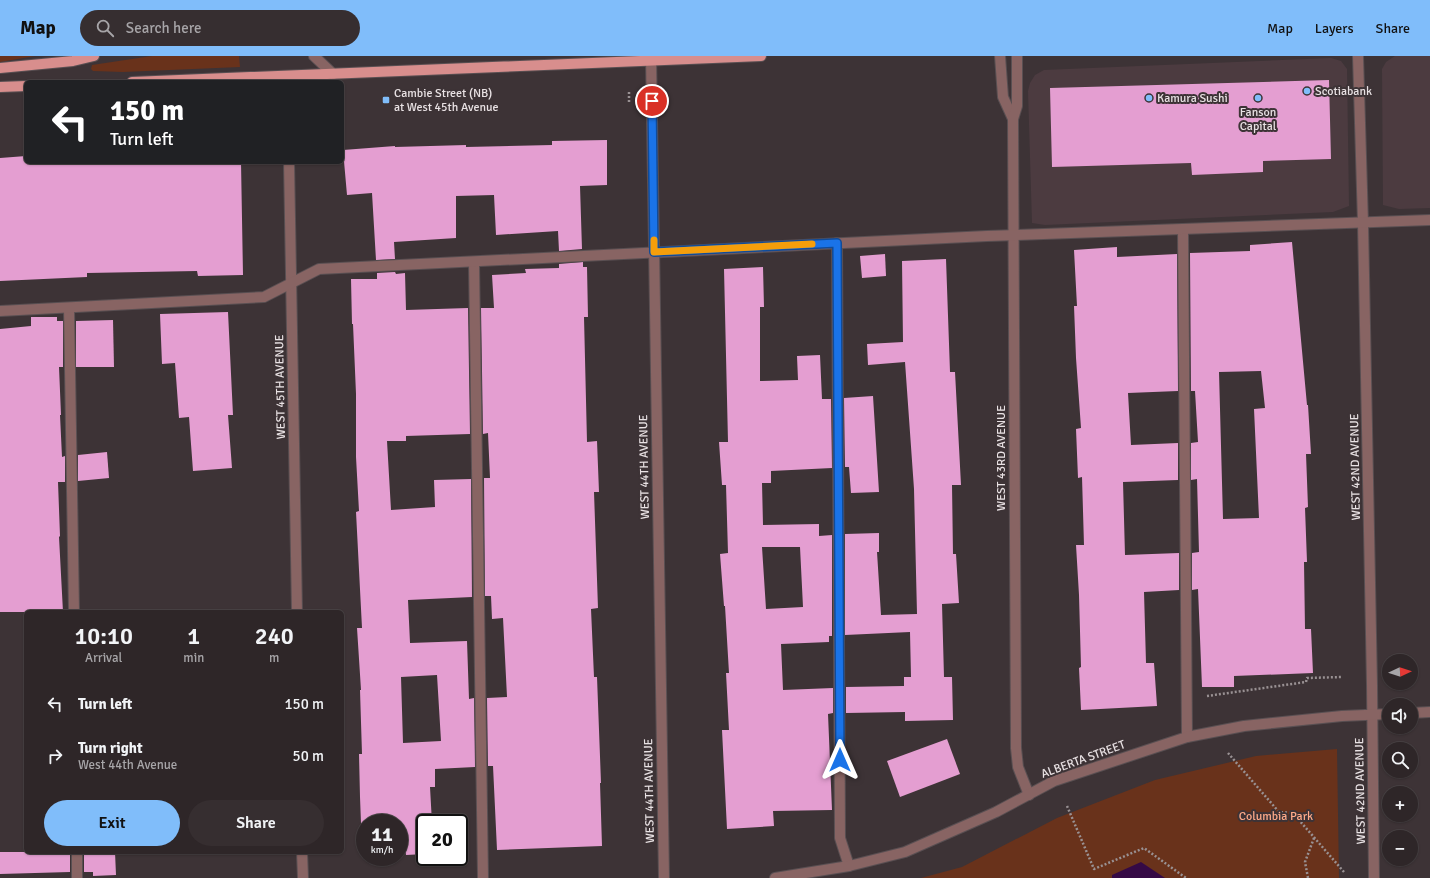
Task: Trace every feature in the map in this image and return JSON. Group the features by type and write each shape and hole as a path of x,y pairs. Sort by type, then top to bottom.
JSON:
{"main road":[{"path":"0,68 73,61 94,56"},
{"path":"236,80 288,79 333,74 651,58 761,56"},
{"path":"0,87 24,86"}],"street":[{"path":"314,56 333,74"},
{"name":"WEST 43RD AVENUE","path":"1000,56 1003,97 1013,118"},
{"name":"WEST 43RD AVENUE","path":"1017,56 1017,106 1013,118 1016,748 1018,767 1029,795"},
{"name":"WEST 42ND AVENUE","path":"1358,56 1363,223 1374,878"},
{"name":"WEST 44TH AVENUE","path":"651,58 664,878"},
{"name":"WEST 45TH AVENUE","path":"290,164 298,610"},
{"path":"0,312 264,297 319,269 1013,235 1430,220"},
{"path":"1183,229 1187,737"},
{"path":"837,243 840,838 849,866"},
{"path":"474,262 483,878"},
{"path":"69,308 74,610"},
{"path":"1418,713 1430,712"},
{"name":"ALBERTA STREET","path":"775,878 849,866 906,852 996,812 1054,781 1187,737 1244,726 1342,716 1382,714"},
{"path":"77,854 78,878"},
{"path":"302,854 303,878"}],"path":[{"path":"629,91 629,102"},
{"path":"1207,696 1306,682 1307,678 1342,677"},
{"path":"1228,753 1279,812 1293,813 1344,872"},
{"path":"1067,806 1094,869 1144,848 1186,878"},
{"path":"1308,878 1306,862 1314,838"}],"shaded area":[{"path":"1395,56 1430,56 1430,208 1399,209 1383,205 1382,69 1386,62"},
{"path":"1331,58 1341,61 1347,69 1349,206 1333,212 1045,225 1032,223 1028,91 1030,83 1035,75 1044,70"},
{"path":"1141,862 1165,878 1112,878 1112,875"}],"green space":[{"path":"0,56 35,56 0,62"},
{"path":"152,56 239,56 240,67 123,72 93,71 91,69 92,65"},
{"name":"Columbia Park","path":"1337,749 1339,878 921,878 962,867 1057,818 1155,780 1256,756"}],"building":[{"path":"1329,80 1331,159 1263,161 1263,172 1192,175 1191,163 1052,167 1050,88"},
{"path":"607,140 607,185 580,186 582,249 559,251 558,231 496,235 494,195 456,196 456,238 394,242 395,259 376,260 372,193 347,195 344,150 395,146 466,145 466,147 552,145 552,141"},
{"path":"24,156 24,164 241,164 243,275 198,276 197,271 87,273 87,277 0,281 0,158"},
{"path":"1292,242 1308,405 1311,454 1306,454 1308,507 1305,508 1307,562 1304,562 1305,629 1311,629 1313,673 1234,676 1234,687 1202,687 1198,589 1192,590 1192,553 1199,552 1197,479 1191,480 1191,443 1198,442 1195,391 1191,391 1190,253 1250,251 1250,245","holes":["1261,371 1265,408 1254,409 1259,518 1223,519 1219,372"]},
{"path":"1117,247 1117,257 1177,254 1178,391 1128,393 1131,445 1178,443 1178,480 1123,482 1125,555 1179,553 1179,590 1144,592 1146,663 1154,663 1157,706 1081,710 1079,668 1081,667 1079,595 1076,545 1084,545 1082,477 1078,478 1076,429 1081,428 1076,358 1074,306 1077,306 1074,250"},
{"path":"885,254 886,276 862,278 860,256"},
{"path":"946,259 950,372 955,372 961,485 952,485 953,554 956,554 959,603 942,604 944,677 952,677 953,720 905,721 905,712 846,713 846,687 904,686 904,677 911,677 910,632 845,635 845,534 879,533 879,552 877,552 881,615 917,614 914,489 905,362 868,365 867,344 903,342 902,261"},
{"path":"583,262 583,267 587,267 588,317 584,317 587,442 597,441 599,492 594,492 598,608 591,609 594,677 597,677 602,846 497,850 493,766 488,766 487,698 507,697 503,618 492,619 491,596 485,596 484,478 490,478 488,433 483,434 481,308 494,308 492,275 526,273 525,269 559,268 559,264"},
{"path":"763,267 764,307 760,307 760,381 798,380 797,356 820,355 822,399 831,399 832,468 771,471 771,483 762,483 763,525 819,524 819,536 832,535 832,636 829,636 829,642 781,644 783,690 833,688 833,713 828,714 832,810 773,811 774,826 727,829 722,730 729,730 726,673 729,673 720,554 728,553 726,485 722,485 719,442 728,442 724,269","holes":["762,547 800,547 803,607 766,609"]},
{"path":"377,273 405,273 406,310 468,308 470,434 406,436 406,441 387,441 391,510 435,507 434,480 471,479 472,597 408,600 410,643 467,641 469,699 474,698 475,767 435,769 435,787 430,787 432,814 416,814 416,854 408,855 408,814 361,814 359,754 362,754 361,690 357,628 362,628 356,512 359,511 351,279 377,279","holes":["437,675 441,741 403,743 401,677"]},
{"path":"228,312 233,415 228,415 232,468 193,471 189,417 179,418 175,363 162,364 160,314"},
{"path":"31,317 57,317 57,321 63,321 63,367 59,367 62,457 65,456 65,482 58,482 63,610 24,610 24,612 0,612 0,329 31,326"},
{"path":"113,320 114,367 76,367 76,321"},
{"path":"873,396 879,492 851,493 849,467 845,467 844,398"},
{"path":"107,452 109,478 78,481 78,455"},
{"path":"947,739 960,774 900,797 887,761"},
{"path":"0,852 24,852 24,854 70,854 70,872 0,874"},
{"path":"84,854 115,854 116,875 93,876 93,872 84,872"}],"slow traffic":[{"path":"654,240 654,252 812,244"}],"place":[{"name":"Scotiabank","path":"1307,91"},
{"name":"Kamura Sushi","path":"1149,98"},
{"name":"Fanson Capital","path":"1258,98"},
{"name":"Cambie Street (NB) at West 45th Avenue","path":"386,100"}],"route":[{"path":"652,101 654,252 837,243 840,760"}]}
